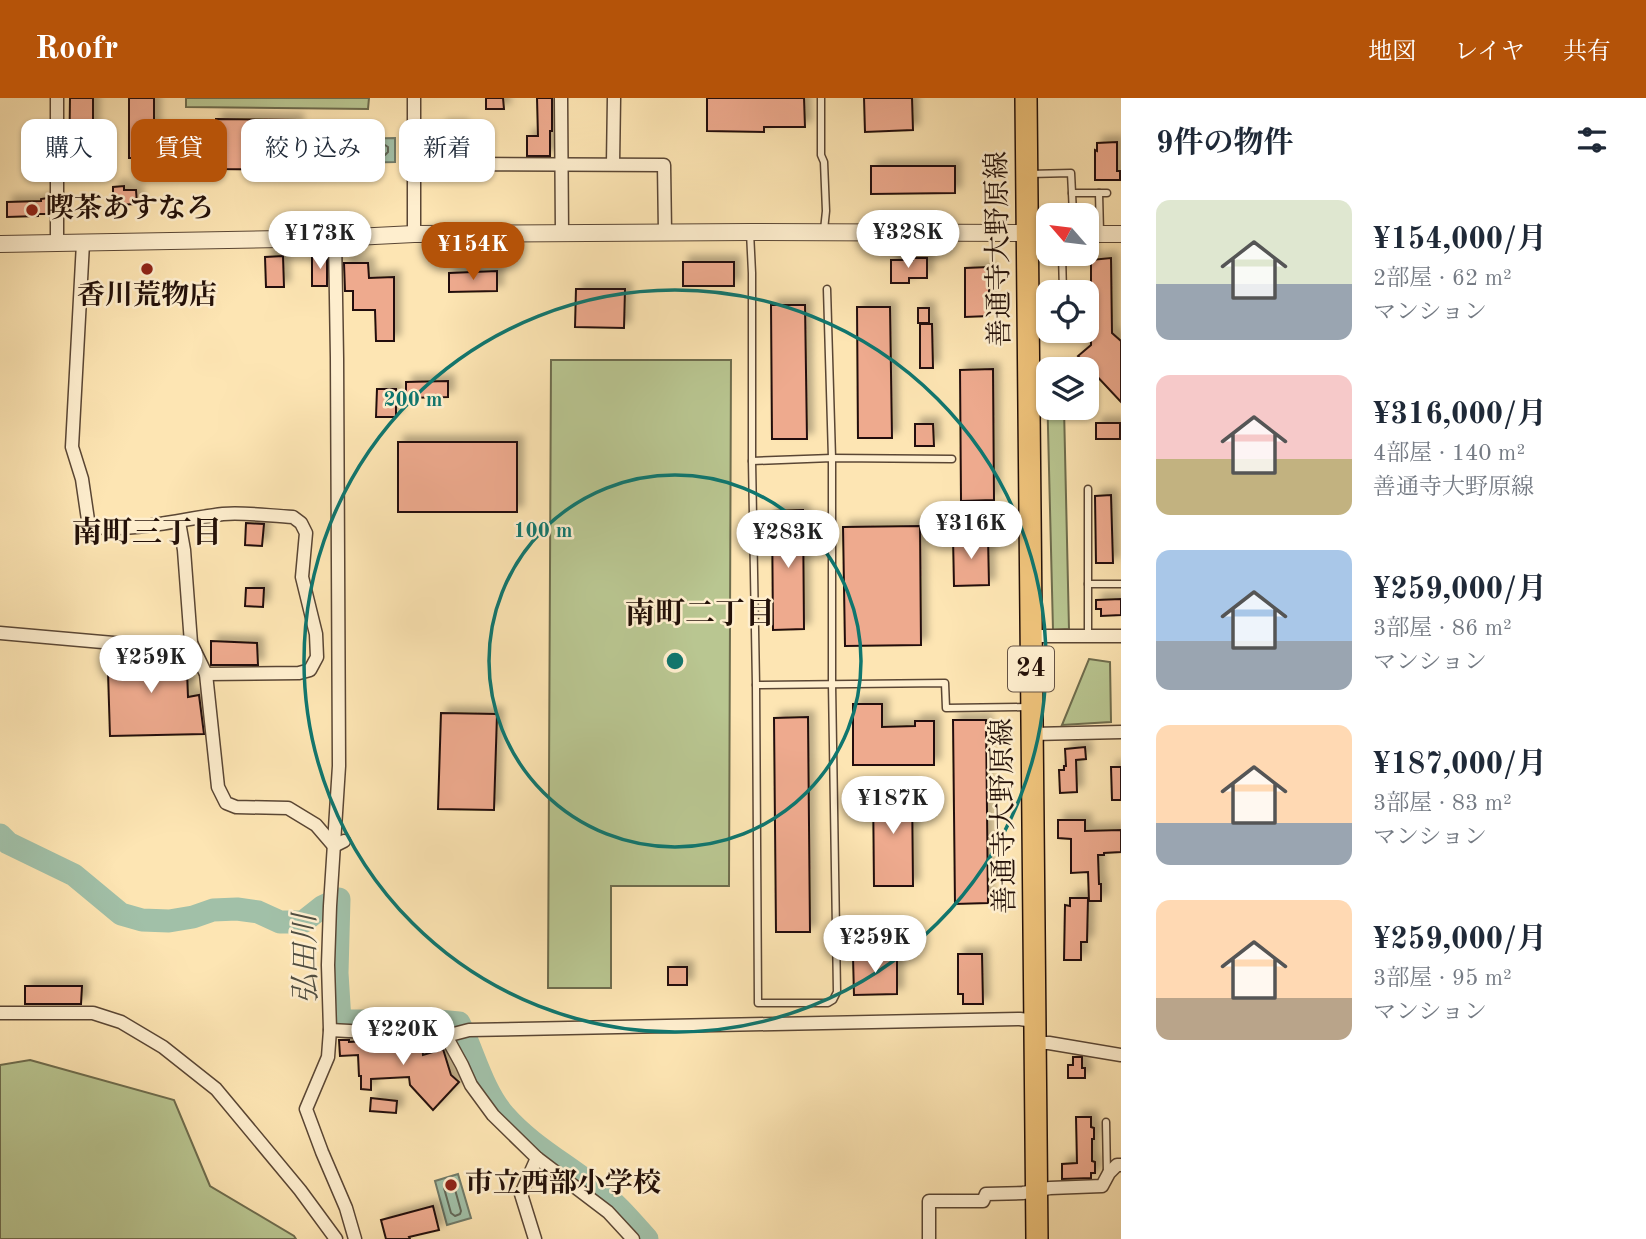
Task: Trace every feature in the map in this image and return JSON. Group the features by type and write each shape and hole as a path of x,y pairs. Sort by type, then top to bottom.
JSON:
{"main road":[{"name":"善通寺大野原線","path":"1026,98 1027,174 1036,222"},
{"name":"善通寺大野原線","path":"1037,266 1031,636 1037,1239"}],"street":[{"path":"57,98 57,244"},
{"path":"414,98 414,119"},
{"path":"561,98 562,233"},
{"path":"613,164 614,98"},
{"path":"495,164 664,165 665,232"},
{"path":"414,182 414,234"},
{"path":"0,244 414,234 1036,233"},
{"path":"1099,234 1121,234"},
{"path":"335,238 339,843 328,965 328,1057 306,1109 346,1208 355,1239"},
{"path":"83,243 72,443 82,479 88,520 94,527 108,529 225,514 293,517 306,533 302,577 316,634 317,657 310,670 299,673 206,674"},
{"path":"179,522 184,550 191,643 206,674 219,787 226,803 236,807 288,808 339,843"},
{"path":"0,633 125,643 191,643"},
{"path":"1031,636 1121,636"},
{"path":"1033,734 1121,732"},
{"path":"0,1013 93,1013 121,1022 163,1047 216,1089 300,1190 336,1239"},
{"path":"330,1030 449,1035 469,1030 1020,1019 1034,1021"},
{"path":"449,1035 471,1085 493,1115 537,1158 608,1212 633,1239"},
{"path":"1035,1043 1121,1055"},
{"path":"535,1239 521,1194 537,1158"},
{"path":"929,1239 929,1202 983,1201 986,1194 1102,1186 1116,1165 1121,1165"}],"lane":[{"path":"821,98 821,155 824,162 826,211 824,232"},
{"path":"1027,174 1071,173 1072,203"},
{"path":"1072,193 1107,194"},
{"path":"1098,203 1099,193"},
{"path":"750,232 758,1003 828,1003 837,992 832,684 832,458 827,289"},
{"path":"752,461 832,458 952,459"},
{"path":"1088,489 1088,636"},
{"path":"1088,584 1121,584"},
{"path":"756,685 945,683 946,708 1031,707"},
{"path":"1106,1122 1108,1176"}],"shaded area":[{"path":"186,98 369,98 368,109 186,107"},
{"path":"551,360 731,360 729,886 611,886 611,988 548,988"},
{"path":"1048,420 1064,420 1069,629 1053,630"},
{"path":"1089,659 1110,662 1111,722 1062,725"},
{"path":"30,1060 174,1100 210,1186 296,1239 0,1239 0,1065"}],"water":[{"path":"385,138 395,138 395,162 385,162"},
{"path":"458,1174 471,1218 447,1225 435,1181"}],"building":[{"path":"70,98 93,98 93,119 70,119"},
{"path":"129,98 154,98 154,119 131,119 129,158"},
{"path":"486,98 503,98 504,109 486,109"},
{"path":"537,98 552,98 550,156 527,156 527,136 538,136"},
{"path":"707,98 804,98 805,127 764,127 764,132 707,131"},
{"path":"864,98 912,98 913,130 865,132"},
{"path":"227,119 241,119 241,169 227,169"},
{"path":"1117,142 1117,171 1120,171 1120,180 1095,180 1097,143"},
{"path":"871,166 955,166 955,193 871,194"},
{"path":"124,186 124,190 136,190 137,204 113,205 113,187"},
{"path":"48,198 48,214 7,217 7,202 41,201"},
{"path":"283,256 284,287 266,287 265,257"},
{"path":"312,256 327,256 327,286 312,286"},
{"path":"927,258 927,278 909,278 909,283 891,283 891,260"},
{"path":"1111,258 1112,333 1121,341 1121,402 1099,378 1099,357 1078,356 1091,343 1099,343 1099,280 1091,280 1091,266 1099,266 1099,259"},
{"path":"683,262 734,262 734,286 683,286"},
{"path":"344,263 368,263 369,278 394,277 394,341 376,341 375,310 353,310 353,291 345,291"},
{"path":"989,267 989,316 965,317 965,268"},
{"path":"497,271 497,291 449,292 449,273"},
{"path":"576,289 625,289 624,328 575,327"},
{"path":"771,305 805,305 807,439 772,439"},
{"path":"857,307 890,307 892,438 858,438"},
{"path":"918,308 929,308 929,323 918,323"},
{"path":"920,324 932,324 933,368 920,368"},
{"path":"993,369 994,500 961,501 960,370"},
{"path":"448,381 448,397 406,398 406,382"},
{"path":"377,389 396,389 396,417 376,417"},
{"path":"1096,423 1120,423 1120,439 1096,439"},
{"path":"915,424 933,424 934,446 915,446"},
{"path":"398,442 517,442 517,512 398,512"},
{"path":"1111,495 1113,563 1096,563 1095,496"},
{"path":"803,510 804,629 773,630 772,511"},
{"path":"246,523 264,524 262,546 245,545"},
{"path":"920,526 921,645 845,646 843,527"},
{"path":"953,537 988,537 989,585 954,586"},
{"path":"246,588 264,588 263,607 245,606"},
{"path":"1121,599 1121,615 1101,616 1101,609 1096,609 1096,600"},
{"path":"211,641 257,643 258,665 211,665"},
{"path":"106,651 184,652 188,697 199,695 204,734 110,736"},
{"path":"853,704 882,704 882,727 915,726 915,721 934,721 934,765 853,765"},
{"path":"441,713 497,714 494,810 438,809"},
{"path":"808,717 810,932 776,932 774,718"},
{"path":"953,720 986,720 988,903 955,904"},
{"path":"1085,747 1086,759 1076,760 1077,792 1060,793 1059,770 1064,770 1066,766 1065,749"},
{"path":"1111,767 1121,767 1121,800 1112,800"},
{"path":"873,787 912,787 913,886 874,886"},
{"path":"1058,820 1085,820 1085,831 1121,830 1121,852 1098,855 1101,901 1089,901 1088,872 1071,873 1071,839 1058,838"},
{"path":"1070,898 1088,898 1087,942 1081,942 1081,960 1064,960 1065,905 1070,906"},
{"path":"958,954 982,954 983,1004 963,1004 963,994 958,994"},
{"path":"897,956 897,994 854,995 853,957"},
{"path":"668,967 687,967 687,985 668,985"},
{"path":"25,986 82,986 81,1004 25,1004"},
{"path":"339,1040 422,1044 423,1055 443,1049 451,1075 459,1082 433,1110 410,1085 409,1077 371,1079 371,1090 361,1089 358,1055 340,1056"},
{"path":"1073,1057 1082,1057 1085,1078 1068,1078 1068,1065 1073,1065"},
{"path":"371,1098 397,1101 396,1113 370,1111"},
{"path":"1076,1117 1091,1117 1091,1127 1094,1128 1092,1161 1095,1162 1095,1173 1091,1173 1091,1178 1062,1179 1062,1164 1077,1163"},
{"path":"433,1206 439,1230 409,1237 410,1239 386,1239 381,1220"}],"waterway":[{"name":"弘田川","path":"0,835 8,843 74,875 121,914 142,920 169,921 213,910 237,909 258,912 280,922 303,922 322,907 339,899 337,973 340,1021 459,1023 484,1082 504,1115 537,1145 604,1194 647,1239"}],"place":[{"name":"喫茶あすなろ","path":"32,210"},
{"name":"香川荒物店","path":"147,269"},
{"name":"市立西部小学校","path":"451,1185"}],"district":[{"name":"南町三丁目","path":"147,534"},
{"name":"南町二丁目","path":"700,615"}]}
